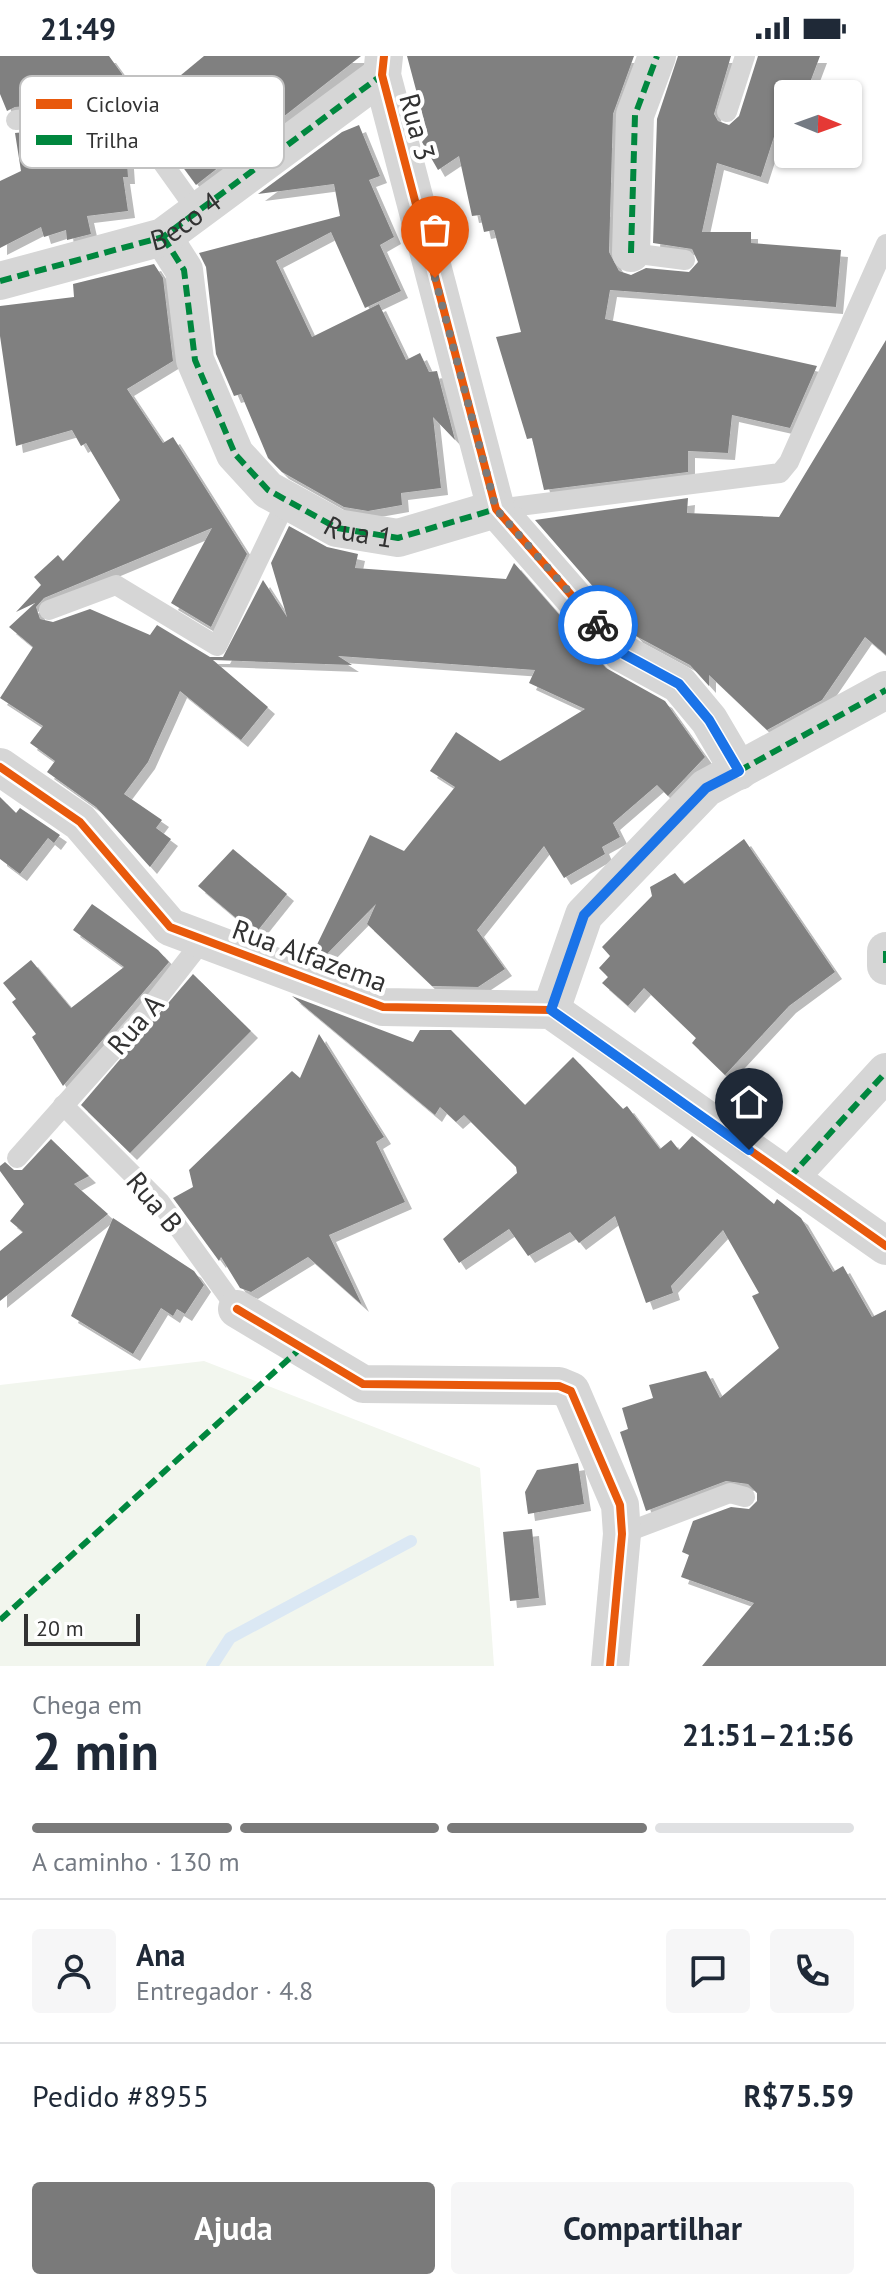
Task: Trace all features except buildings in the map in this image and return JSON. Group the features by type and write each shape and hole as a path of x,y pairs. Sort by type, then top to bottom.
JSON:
{"street":[{"path":"631,253 635,115 657,56"},
{"name":"Beco 4","path":"284,143 383,66"},
{"name":"Rua 3","path":"383,66 496,509 622,653 679,684 709,720 739,771"},
{"name":"Beco 4","path":"0,281 163,237 252,168"},
{"name":"Rua 1","path":"163,237 184,270 195,360 235,454 268,490 337,528 398,538 496,509"},
{"path":"886,690 706,788 584,915 551,1010 886,1246"},
{"name":"Rua Alfazema","path":"0,767 80,822 170,927 383,1007 551,1010"},
{"path":"886,951 886,966"},
{"path":"789,1178 886,1072"},
{"path":"237,1309 363,1384 566,1388 575,1397 620,1505 622,1534 610,1666"}],"lane":[{"path":"727,112 745,56"},
{"path":"16,120 20,120"},
{"path":"166,168 197,211"},
{"name":"Rua 1","path":"496,509 768,477 780,473 789,462 886,244"},
{"path":"631,253 685,260"},
{"path":"49,610 116,585 217,646 286,502"},
{"name":"Rua A","path":"17,1158 146,1013 203,940"},
{"name":"Rua B","path":"63,1105 160,1202 237,1309"},
{"path":"622,1534 730,1493 745,1497"}],"shaded area":[{"path":"204,1361 480,1468 494,1666 0,1666 0,1385"}],"waterway":[{"path":"212,1666 230,1638 411,1541"}],"marked path":[{"path":"631,253 635,115 657,56"},
{"path":"284,147 382,75"},
{"path":"0,281 163,237 256,168"},
{"path":"163,237 184,270 195,360 235,454 268,490 337,528 398,538 496,509"},
{"path":"739,771 886,690"},
{"path":"886,951 886,966"},
{"path":"789,1178 886,1072"},
{"path":"0,1620 301,1348"}],"cycle path":[{"path":"384,56 382,75 496,509 622,653 679,684 709,720 739,771"},
{"path":"0,767 80,822 170,927 383,1007 551,1010 886,1246"},
{"path":"237,1309 363,1384 559,1386 571,1391 620,1505 622,1534 610,1666"}],"way so far":[{"path":"435,278 496,509 598,625"}],"route":[{"path":"598,625 622,653 679,684 709,720 739,771 706,788 584,915 551,1010 749,1150"}]}
